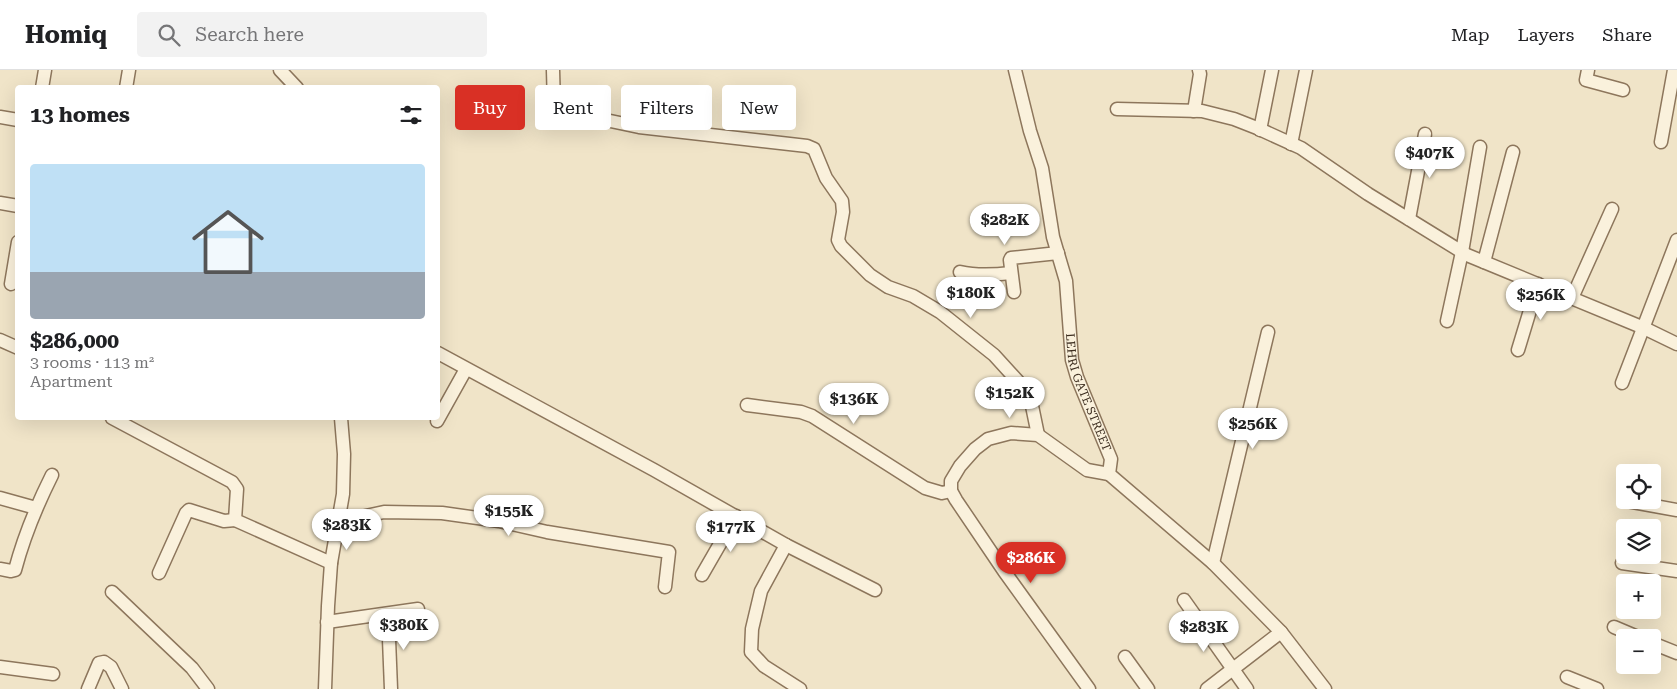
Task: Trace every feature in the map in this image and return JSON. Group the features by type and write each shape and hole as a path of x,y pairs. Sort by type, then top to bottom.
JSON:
{"street":[{"path":"42,85 45,70"},
{"path":"126,85 129,70"},
{"path":"280,70 294,85"},
{"path":"553,70 554,106 558,110 639,128 807,146 814,150 826,178 842,201 843,212 838,240 840,246 870,275 888,287 913,296 940,312 994,355 1025,389 1030,401 1038,435"},
{"name":"LEHRI GATE STREET","path":"1015,70 1030,131 1042,168 1053,237 1066,281 1072,360 1077,377 1111,459 1108,474"},
{"path":"1194,111 1199,70"},
{"path":"1260,130 1272,70"},
{"path":"1291,144 1306,70"},
{"path":"1588,70 1586,80 1623,90"},
{"path":"1661,142 1674,70"},
{"path":"1118,109 1202,111 1234,118 1301,148 1368,194 1462,252 1644,328 1677,344"},
{"path":"0,117 15,120"},
{"path":"1409,219 1425,134"},
{"path":"1447,321 1462,252 1480,147"},
{"path":"1484,262 1513,152"},
{"path":"0,203 15,206"},
{"path":"1572,298 1612,208"},
{"path":"1622,383 1677,240"},
{"path":"1014,292 1011,258 1058,253"},
{"path":"11,284 15,260"},
{"path":"960,272 973,275 1011,273"},
{"path":"1518,350 1538,284"},
{"path":"1213,563 1268,332"},
{"path":"0,340 15,347"},
{"path":"440,354 654,470 786,545 875,590"},
{"path":"440,416 466,369"},
{"path":"748,405 800,412 812,416 925,488 942,493 951,491"},
{"path":"116,420 232,482 237,489 235,520"},
{"path":"325,689 331,563 343,494 344,454 341,420"},
{"path":"1090,689 1004,571 951,491 951,481 960,466 975,449 988,439 1011,433 1038,435 1087,470 1108,474 1213,563 1281,632 1325,689"},
{"path":"0,569 14,570 36,508 52,475"},
{"path":"0,498 36,508"},
{"path":"1661,507 1677,510"},
{"path":"159,573 189,510 224,520 235,520 331,563"},
{"path":"339,522 384,512 442,513 499,521 548,532 669,552 665,587"},
{"path":"702,575 736,516"},
{"path":"786,545 761,591 752,629 751,652 764,666 800,689"},
{"path":"1629,564 1677,571"},
{"path":"112,592 192,668 208,689"},
{"path":"1184,600 1247,689"},
{"path":"327,622 418,609"},
{"path":"388,614 391,689"},
{"path":"1614,627 1619,629"},
{"path":"1207,689 1281,632"},
{"path":"1661,647 1677,653"},
{"path":"1125,657 1148,689"},
{"path":"88,689 99,663 104,662 111,667 122,689"},
{"path":"0,666 53,674"},
{"path":"1567,677 1597,689"}]}
